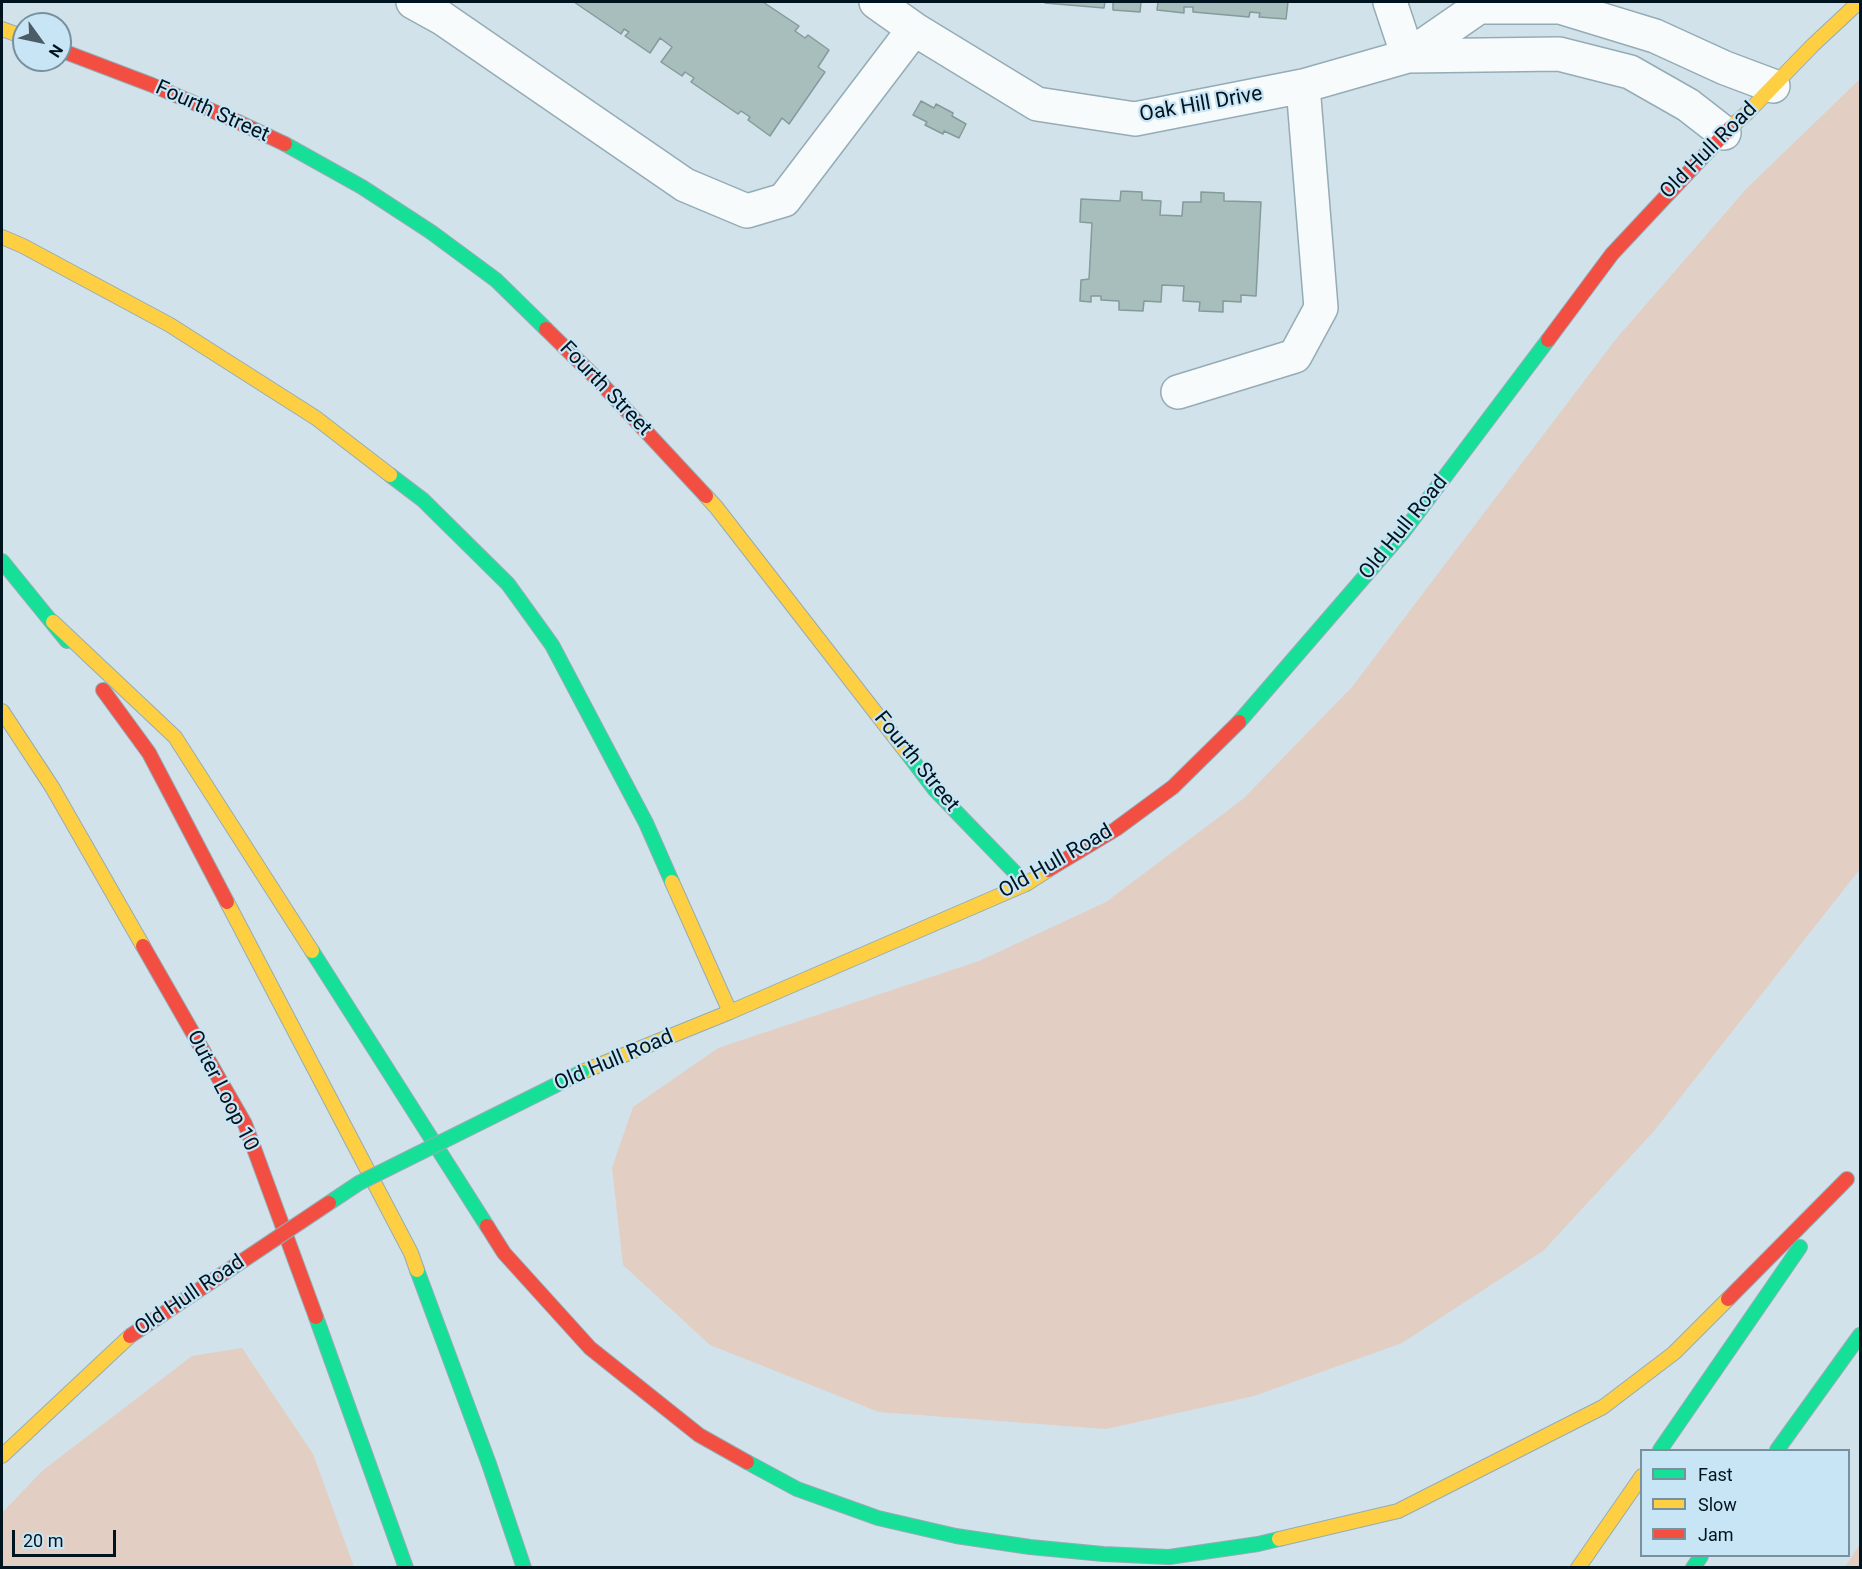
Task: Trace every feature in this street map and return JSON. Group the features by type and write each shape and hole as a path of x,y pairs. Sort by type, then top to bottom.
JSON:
{"main road":[{"name":"Old Hull Road","path":"2,1456 130,1335 359,1183 582,1072 730,1012 1026,884 1116,829 1173,787 1231,731 1404,531 1612,254 1724,133 1859,2"},
{"name":"Fourth Street","path":"72,55 152,85 301,152 362,187 431,232 496,280 600,382 716,507 935,790 1026,884"},
{"path":"2,237 170,325 316,418 423,500 508,584 552,645 646,823 730,1012"},
{"path":"2,561 53,622 149,753 411,1252 489,1464 524,1568"},
{"path":"53,622 176,737 504,1253 590,1348 699,1435 797,1489 878,1518 956,1536 1030,1547 1169,1557 1258,1544 1398,1511 1603,1407 1674,1353 1850,1174 1661,1449"},
{"name":"Outer Loop 10","path":"2,711 52,787 245,1124 406,1568"},
{"path":"1779,1449 1860,1335"},
{"path":"1578,1568 1640,1477"}],"street":[{"path":"413,2 442,18 685,185 747,211 784,200 914,29"},
{"name":"Oak Hill Drive","path":"876,2 914,29 1037,104 1135,119 1303,86 1408,56 1558,54 1630,72 1688,105 1724,133"},
{"path":"1390,2 1408,56"},
{"name":"Oak Hill Drive","path":"1408,56 1479,7 1560,8 1655,36 1725,69 1773,86"},
{"path":"1178,392 1295,356 1321,308 1303,86"}],"shaded area":[{"path":"1860,79 1860,869 1654,1131 1543,1251 1402,1343 1254,1396 1106,1429 879,1412 710,1345 623,1265 612,1168 633,1107 718,1048 979,961 1106,902 1243,799 1352,687 1616,339 1747,188"},
{"path":"242,1348 313,1454 354,1567 2,1567 2,1513 42,1471 192,1356"},
{"path":"1860,1544 1860,1567 1845,1567"}],"building":[{"path":"574,2 763,2 799,26 795,31 805,38 808,35 829,50 818,67 825,72 789,124 782,118 770,136 748,120 750,117 741,111 738,114 691,82 694,78 685,72 682,76 661,62 672,47 660,38 650,53 625,36 629,32 624,29 621,34"},
{"path":"1045,2 1105,2 1104,8"},
{"path":"1113,2 1141,2 1140,12 1113,10"},
{"path":"1158,2 1288,2 1286,19 1259,17 1260,13 1250,12 1249,17 1193,12 1193,7 1184,7 1184,13 1157,10"},
{"path":"921,101 934,108 936,104 953,113 952,116 966,124 959,138 944,131 943,134 925,125 927,122 913,115"},
{"path":"1121,191 1142,192 1142,200 1161,201 1160,215 1182,216 1183,202 1201,202 1201,192 1224,193 1224,201 1261,202 1256,296 1241,295 1241,302 1223,301 1223,312 1199,311 1200,302 1183,301 1184,286 1162,285 1161,302 1144,301 1143,311 1119,310 1119,301 1101,300 1101,296 1091,296 1091,302 1080,301 1081,280 1089,279 1092,223 1080,222 1081,199 1120,201"}],"traffic: fast":[{"path":"285,144 362,187 431,232 496,280 546,329"},
{"path":"1239,722 1404,531 1548,340"},
{"path":"390,475 423,500 508,584 552,645 646,823 672,882"},
{"path":"2,561 67,641"},
{"path":"907,753 935,790 1026,884"},
{"path":"312,951 487,1226"},
{"path":"329,1203 359,1183 582,1072"},
{"path":"1661,1449 1800,1247"},
{"path":"417,1270 489,1464 524,1568"},
{"path":"316,1317 406,1568"},
{"path":"1778,1449 1860,1335"},
{"path":"747,1462 797,1489 878,1518 956,1536 1030,1547 1169,1557 1279,1539"},
{"path":"1693,1568 1700,1557"}],"traffic: slow":[{"path":"1730,128 1859,2"},
{"path":"2,29 12,33"},
{"path":"2,237 170,325 316,418 390,475"},
{"path":"706,496 907,753"},
{"path":"53,622 175,737 312,951"},
{"path":"2,711 52,787 143,946"},
{"path":"582,1072 730,1012 1026,884 1048,870"},
{"path":"672,882 730,1012"},
{"path":"227,902 411,1253 417,1270"},
{"path":"1279,1539 1398,1511 1603,1407 1674,1353 1728,1299"},
{"path":"2,1456 130,1336"},
{"path":"1578,1568 1640,1479"}],"traffic: jam":[{"path":"72,55 152,85 285,144"},
{"path":"1548,340 1612,254 1730,128"},
{"path":"546,329 600,382 706,496"},
{"path":"103,690 149,753 227,902"},
{"path":"1048,870 1116,829 1173,787 1239,722"},
{"path":"143,946 245,1124 316,1317"},
{"path":"1728,1299 1847,1179"},
{"path":"130,1336 329,1203"},
{"path":"487,1226 504,1253 590,1348 699,1435 747,1462"}]}
